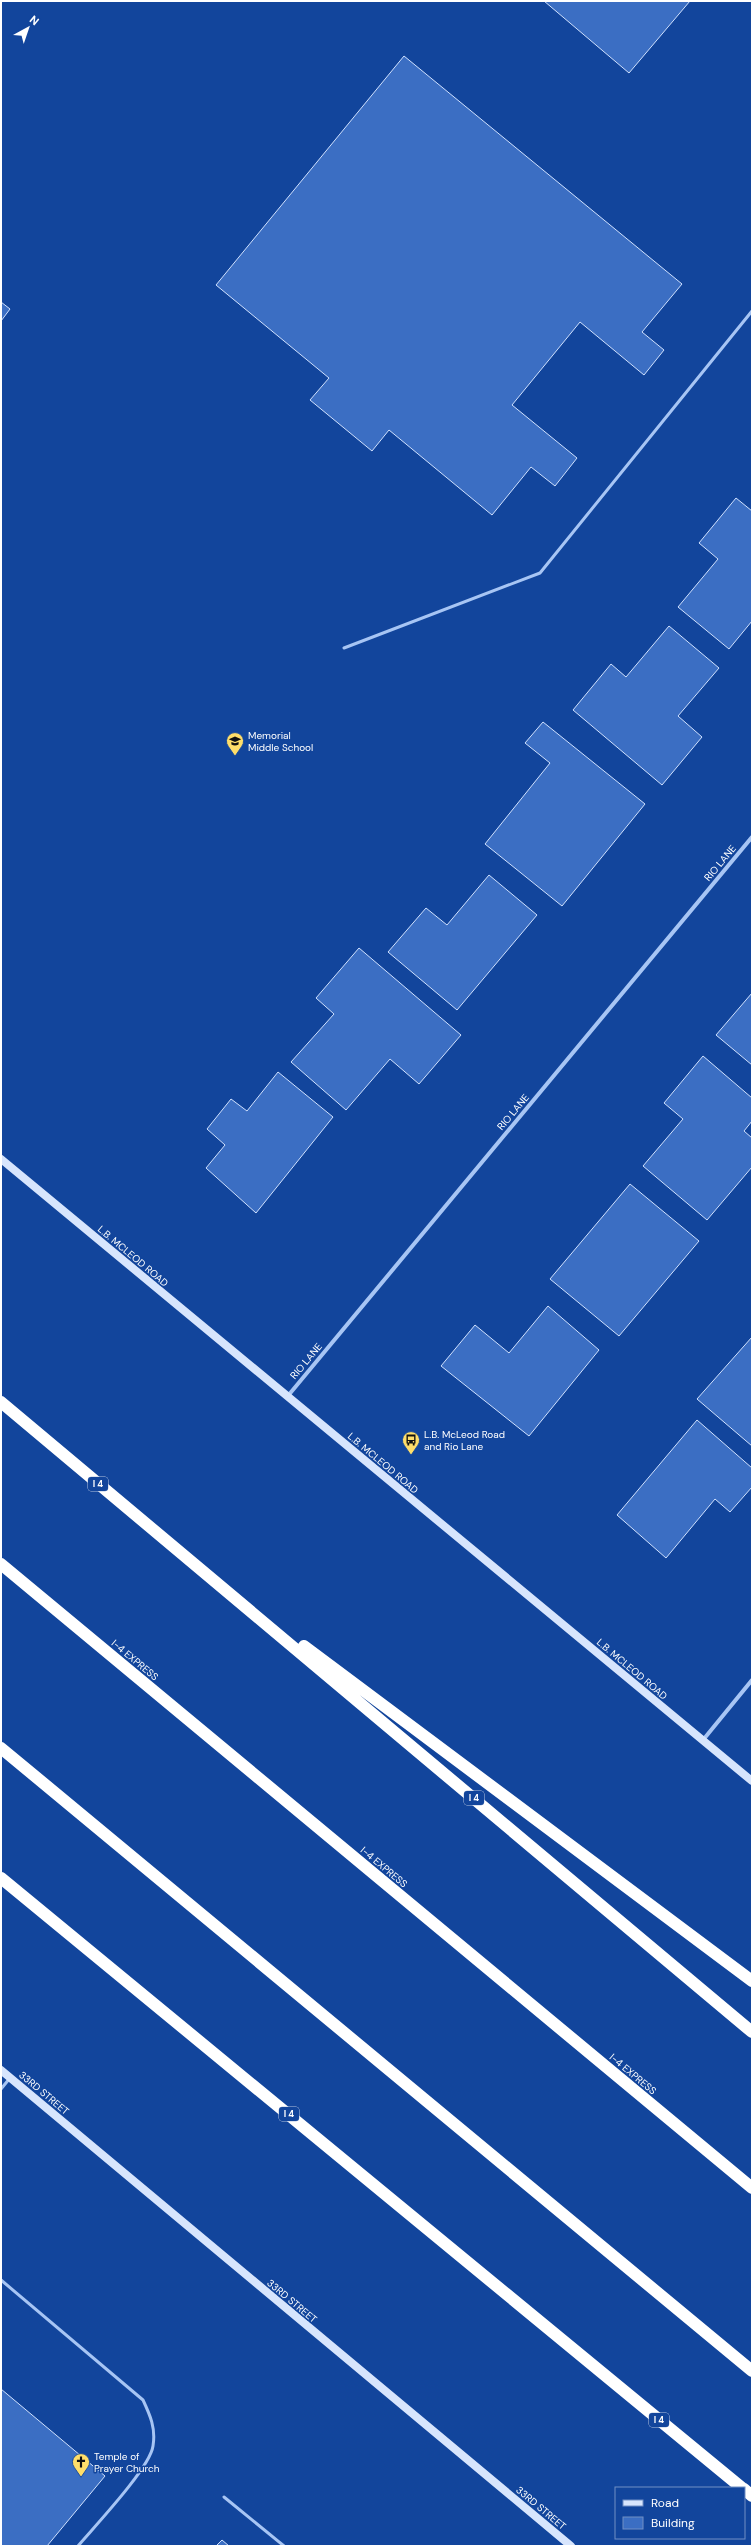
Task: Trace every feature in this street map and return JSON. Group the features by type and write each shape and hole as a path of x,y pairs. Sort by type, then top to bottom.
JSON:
{"highway":[{"name":"I 4","path":"1,1402 752,2032"},
{"name":"I-4 EXPRESS","path":"1,1564 752,2188"},
{"path":"196,1565 752,1981"},
{"path":"1,1748 752,2370"},
{"name":"I 4","path":"1,1878 741,2487"}],"street":[{"name":"RIO LANE","path":"287,1397 752,837"},
{"name":"L.B. MCLEOD ROAD","path":"1,1159 752,1781"},
{"path":"702,1740 752,1680"},
{"name":"33RD STREET","path":"1,2070 571,2546"}],"lane":[{"path":"344,648 540,573 752,311"},
{"path":"1,2089 10,2078"},
{"path":"1,2280 143,2400 154,2424 154,2448 134,2481 78,2546"},
{"path":"224,2497 284,2546"}],"building":[{"path":"544,1 690,1 629,73"},
{"path":"404,56 682,284 642,332 664,350 644,375 580,322 512,405 577,458 555,486 531,467 492,515 389,430 372,451 310,400 329,378 216,285"},
{"path":"1,302 10,309 1,321"},
{"path":"736,498 752,511 752,621 729,649 678,607 718,559 699,543"},
{"path":"669,626 719,668 678,716 702,737 662,785 573,710 611,664 626,677"},
{"path":"543,722 645,804 562,906 485,844 550,763 525,743"},
{"path":"489,875 537,915 457,1010 388,952 426,908 447,925"},
{"path":"359,948 461,1035 419,1084 390,1059 346,1110 291,1062 334,1014 316,998"},
{"path":"752,993 752,1065 716,1035"},
{"path":"703,1056 752,1098 752,1121 744,1131 752,1138 752,1167 707,1220 643,1166 683,1119 664,1103"},
{"path":"278,1072 333,1117 256,1213 206,1168 225,1145 207,1129 231,1099 247,1111"},
{"path":"630,1184 699,1241 619,1336 550,1279"},
{"path":"548,1306 599,1350 529,1436 441,1366 475,1325 509,1353"},
{"path":"752,1337 752,1446 697,1399"},
{"path":"697,1420 752,1468 752,1487 730,1512 715,1499 666,1558 617,1515"},
{"path":"1,2389 105,2476 47,2546 1,2546"},
{"path":"222,2540 229,2546 216,2546"}],"place":[{"name":"Memorial Middle School","path":"235,756"},
{"name":"L.B. McLeod Road and Rio Lane","path":"411,1455"},
{"name":"Temple of Prayer Church","path":"81,2477"}]}
